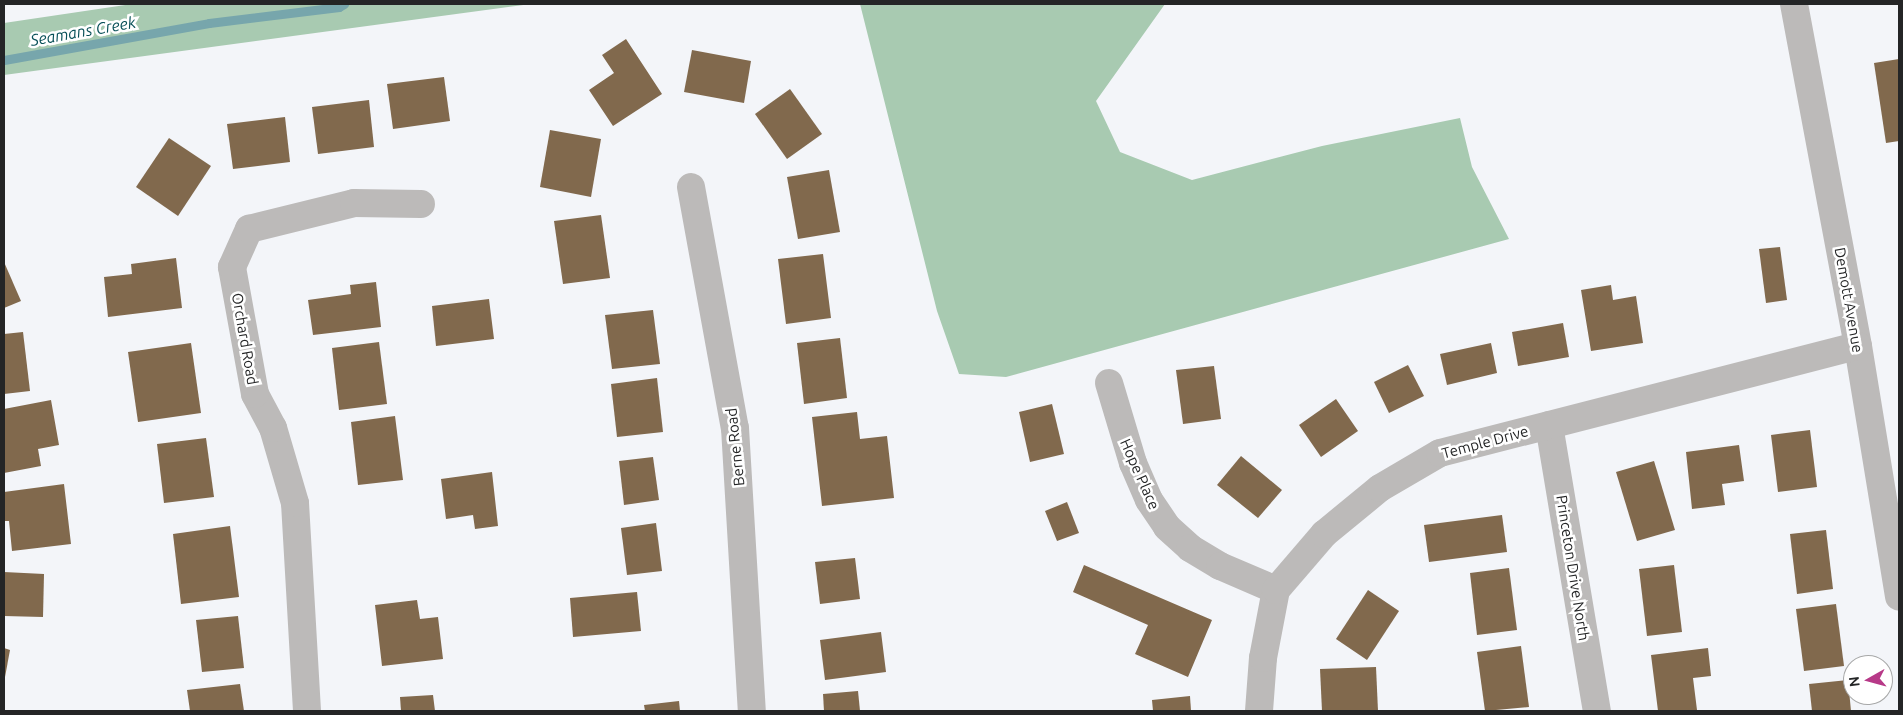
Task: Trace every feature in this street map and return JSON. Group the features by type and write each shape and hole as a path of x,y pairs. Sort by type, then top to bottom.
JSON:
{"street":[{"name":"Demott Avenue","path":"1794,4 1858,346 1899,598"},
{"name":"Berne Road","path":"691,186 735,428 752,711"},
{"name":"Orchard Road","path":"307,711 296,503 273,428 255,394 232,267 249,229 354,203 421,204"},
{"name":"Temple Drive","path":"1259,711 1263,658 1276,590 1324,534 1380,488 1440,453 1858,346"},
{"name":"Hope Place","path":"1109,382 1133,463 1149,500 1166,527 1190,548 1220,566 1276,590"},
{"name":"Princeton Drive North","path":"1550,425 1597,711"}],"green space":[{"path":"132,4 531,4 4,75 4,23"},
{"path":"860,4 1165,4 1096,101 1120,152 1192,180 1322,146 1460,118 1472,167 1509,239 1006,377 959,374 937,311"}],"building":[{"path":"626,39 662,94 613,126 589,90 614,73 602,55"},
{"path":"692,50 751,61 744,103 684,92"},
{"path":"1899,59 1899,141 1886,143 1874,63"},
{"path":"444,77 450,121 393,129 387,84"},
{"path":"790,89 822,134 787,159 755,114"},
{"path":"369,100 374,147 318,154 312,107"},
{"path":"285,117 290,162 233,169 227,124"},
{"path":"550,130 601,139 591,197 540,187"},
{"path":"169,138 211,166 178,216 136,187"},
{"path":"829,170 840,232 798,239 787,177"},
{"path":"601,215 610,278 563,284 554,221"},
{"path":"1780,247 1787,300 1766,303 1759,249"},
{"path":"823,254 831,318 786,324 778,259"},
{"path":"176,258 182,308 108,317 104,277 132,274 131,264"},
{"path":"4,262 21,301 4,308"},
{"path":"376,282 381,327 313,335 308,300 351,294 350,285"},
{"path":"1611,285 1613,300 1636,296 1643,343 1591,351 1581,290"},
{"path":"489,299 494,339 436,346 432,306"},
{"path":"653,310 660,364 612,369 605,315"},
{"path":"1563,323 1569,357 1518,366 1512,332"},
{"path":"23,332 30,391 4,394 4,334"},
{"path":"840,338 847,398 804,404 797,343"},
{"path":"379,342 387,404 339,410 332,348"},
{"path":"191,343 201,413 138,422 128,352"},
{"path":"1491,343 1497,373 1447,385 1440,354"},
{"path":"1408,365 1424,396 1389,413 1374,382"},
{"path":"1214,366 1221,419 1183,424 1176,370"},
{"path":"657,378 663,432 617,437 611,384"},
{"path":"1336,399 1358,431 1321,457 1299,425"},
{"path":"51,400 59,445 38,449 41,466 4,473 4,409"},
{"path":"1052,404 1064,454 1030,462 1019,412"},
{"path":"857,412 860,439 887,436 894,498 822,506 812,417"},
{"path":"395,416 403,480 358,485 351,422"},
{"path":"1810,430 1817,487 1778,492 1771,435"},
{"path":"206,438 214,497 164,503 157,444"},
{"path":"1739,445 1744,481 1722,484 1725,505 1692,509 1686,452"},
{"path":"1241,456 1282,490 1258,518 1217,485"},
{"path":"653,457 659,500 624,505 619,461"},
{"path":"1654,461 1675,530 1637,541 1616,472"},
{"path":"492,472 498,526 475,529 473,515 446,519 441,479"},
{"path":"64,484 71,544 12,551 9,521 4,521 4,492"},
{"path":"1067,502 1079,533 1057,541 1045,511"},
{"path":"1502,515 1507,552 1429,562 1424,525"},
{"path":"656,523 662,571 627,575 621,528"},
{"path":"230,526 239,597 181,604 173,534"},
{"path":"1826,530 1833,589 1797,594 1790,534"},
{"path":"855,558 860,599 820,604 815,562"},
{"path":"1084,565 1212,620 1188,677 1135,654 1148,625 1073,592"},
{"path":"1674,565 1682,632 1647,636 1639,569"},
{"path":"1509,568 1517,630 1477,635 1470,573"},
{"path":"4,572 44,574 43,617 4,616"},
{"path":"1368,590 1399,611 1367,660 1336,639"},
{"path":"637,592 641,631 573,637 570,598"},
{"path":"417,600 420,619 438,617 443,659 382,666 375,605"},
{"path":"1836,604 1843,666 1804,671 1796,609"},
{"path":"238,616 244,668 202,672 196,620"},
{"path":"881,632 886,672 825,680 820,640"},
{"path":"1521,646 1529,707 1485,711 1477,652"},
{"path":"4,648 10,650 5,677 4,677"},
{"path":"1708,648 1711,676 1693,678 1697,710 1658,711 1651,655"},
{"path":"1376,667 1378,711 1322,711 1320,669"},
{"path":"1843,681 1843,705 1850,705 1851,711 1812,711 1809,684"},
{"path":"240,684 244,711 190,711 187,690"},
{"path":"858,691 860,711 824,711 823,694"},
{"path":"433,695 435,711 401,711 400,697"},
{"path":"1190,696 1191,711 1153,711 1152,700"},
{"path":"679,701 680,711 645,711 644,705"}],"waterway":[{"name":"Seamans Creek","path":"4,60 209,23 339,7 344,4"}]}
